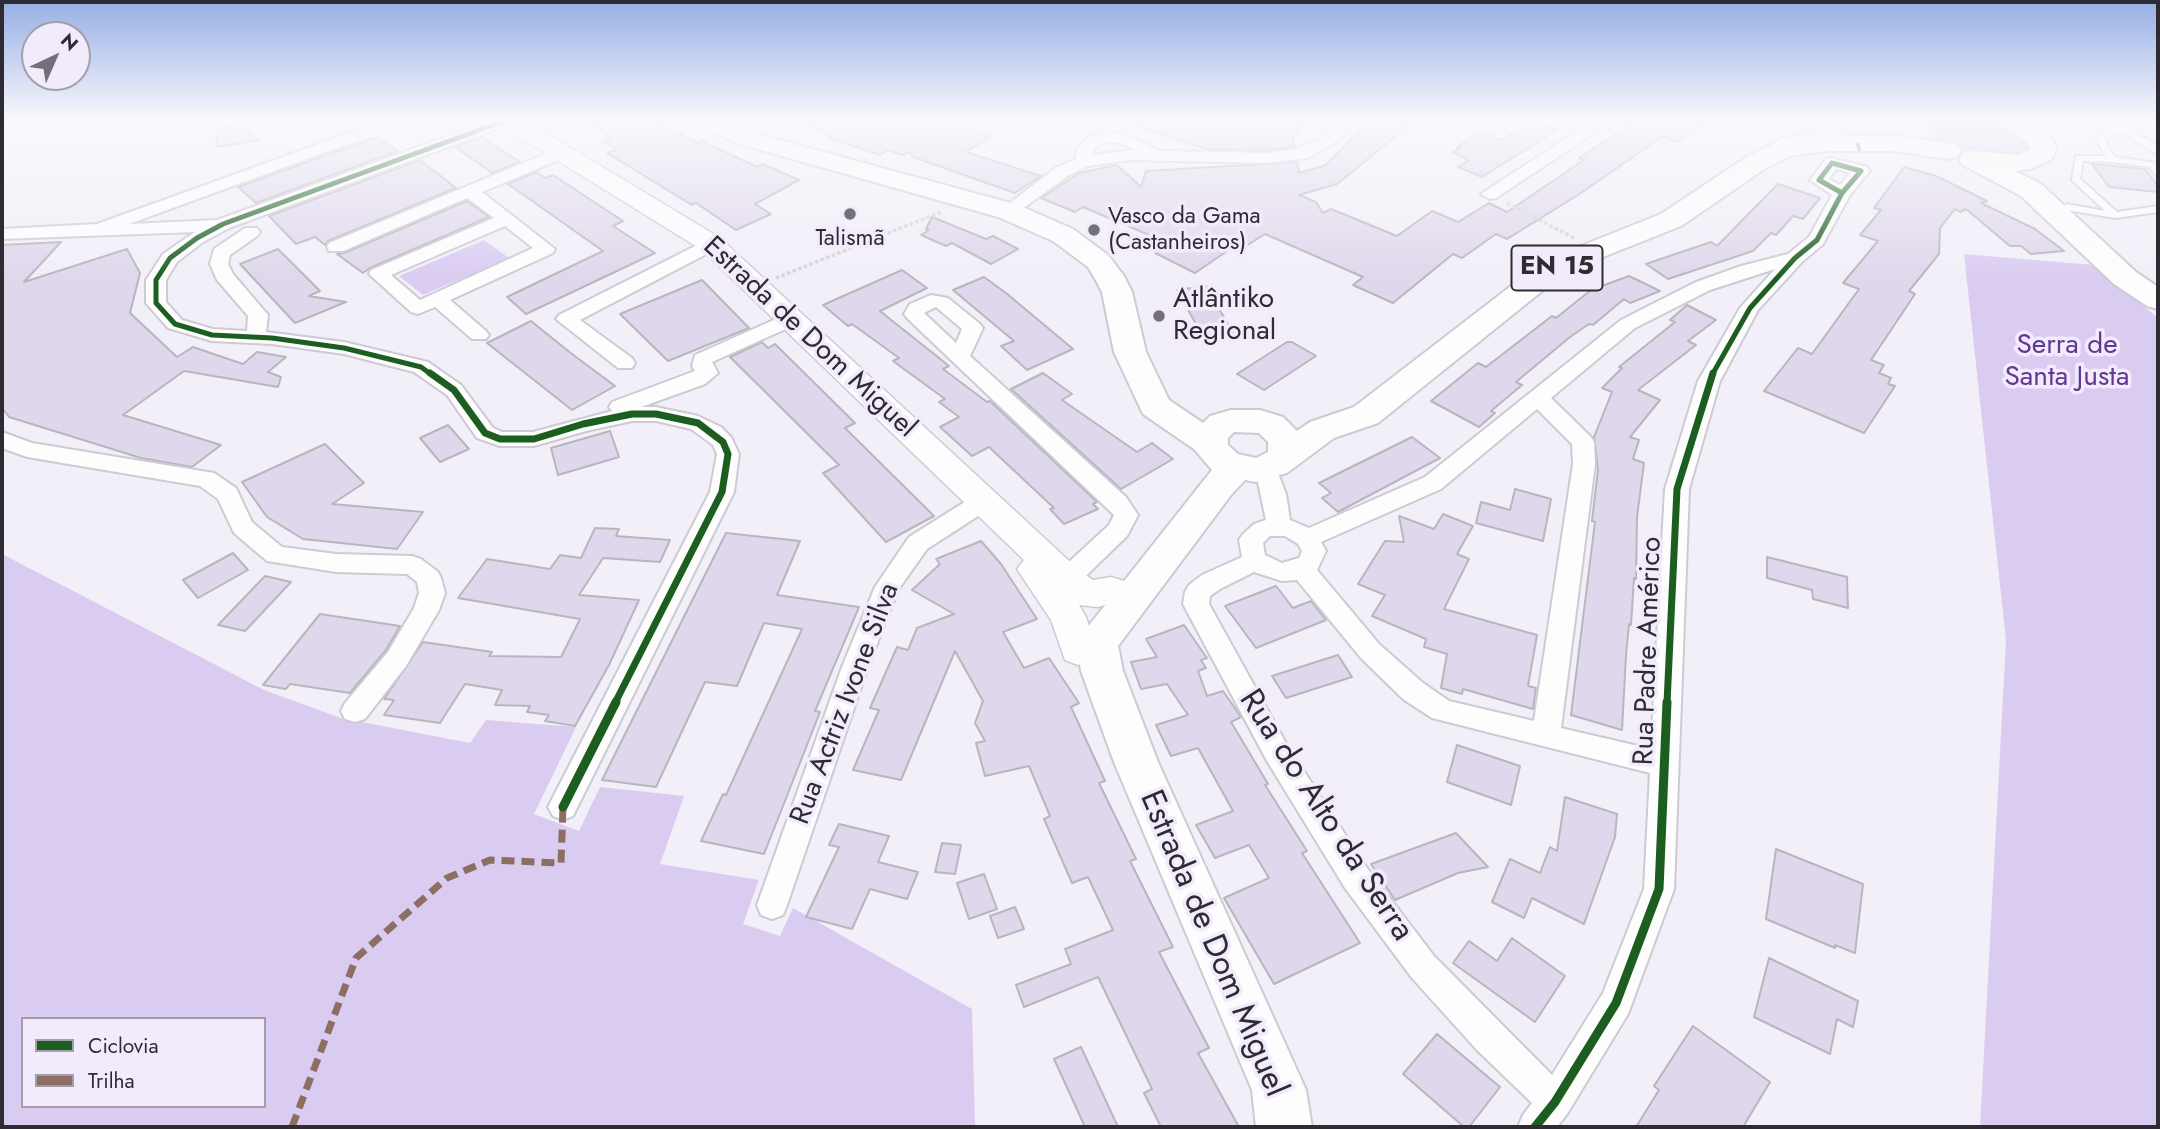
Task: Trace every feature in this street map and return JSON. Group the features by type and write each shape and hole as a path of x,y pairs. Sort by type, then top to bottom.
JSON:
{"main road":[{"path":"876,174 1008,211 1063,235 1098,261 1117,292 1130,352 1155,406 1243,447 1198,480 1084,627 1078,650"},
{"name":"EN 15","path":"1243,447 1355,391 1488,286 1518,266 1623,222 1657,204 1702,174"},
{"name":"EN 15","path":"1243,447 1322,430 1366,415 1535,282 1568,261 1671,220 1731,174"},
{"name":"EN 15","path":"2004,174 2031,190 2125,278 2158,300"},
{"path":"2037,174 2067,207 2146,279 2158,294"},
{"name":"Estrada de Dom Miguel","path":"1243,447 1218,486 1097,644 1102,671 1136,762 1279,1090 1284,1127"},
{"name":"Estrada de Dom Miguel","path":"1078,650 1090,690 1136,762"}],"street":[{"path":"99,229 252,174"},
{"path":"360,174 223,224 197,238 170,258 156,280 156,303 174,324 212,335 254,337 344,348 421,367 454,390 469,415 485,433 500,439 534,439 583,424 698,379 708,373 702,366 702,359 792,319"},
{"path":"337,247 511,174"},
{"name":"Estrada de Dom Miguel","path":"597,174 711,244 985,500 1018,535 1027,559 1060,587 1098,594 1111,590"},
{"path":"1008,211 1059,174"},
{"path":"1496,197 1529,174"},
{"path":"470,191 507,219 546,249 418,308 378,274 507,219"},
{"name":"Rua Padre Américo","path":"1535,1127 1555,1102 1616,1003 1659,889 1677,489 1709,381 1750,308 1795,258 1817,240 1842,193"},
{"path":"2,234 99,229 145,230 223,224"},
{"path":"145,230 170,258"},
{"path":"251,232 221,253 219,264 224,276 258,315 259,326 254,337"},
{"path":"625,363 566,319 711,244"},
{"path":"1307,538 1433,483 1628,324 1703,286 1748,270 1795,258"},
{"path":"1703,286 1731,294 1750,308"},
{"path":"437,299 479,335"},
{"path":"959,357 1118,503 1126,515 1119,530 1060,587"},
{"path":"1539,399 1583,442 1584,464 1546,733"},
{"path":"563,807 722,492 728,454 723,442 713,432 698,423 677,418 656,414 632,414 583,424"},
{"path":"2,439 27,450 205,479 228,494 242,527 276,555 336,563 412,565 429,578 432,593 426,610 397,659 355,711"},
{"path":"1243,447 1274,494 1279,527"},
{"name":"Rua Actriz Ivone Silva","path":"772,905 855,667 887,587 918,543 985,500"},
{"path":"1279,527 1300,532 1307,538 1314,551 1308,564 1302,569 1282,572 1263,566 1252,554 1251,540 1262,530 1279,527"},
{"name":"Rua do Alto da Serra","path":"1256,561 1211,582 1198,592 1196,604 1270,741 1356,878 1423,967 1489,1038 1555,1102"},
{"path":"1302,569 1370,651 1413,691 1442,710 1546,733 1666,765"},
{"name":"Estrada de Dom Miguel","path":"1060,587 1078,650"}],"lane":[{"path":"2077,174 2076,180 2115,215"},
{"path":"2067,207 2115,215 2158,209"}],"path":[{"path":"1496,197 1567,233"},
{"path":"756,286 972,200"}],"green space":[{"path":"484,240 509,258 423,295 399,276"},
{"name":"Serra de Santa Justa","path":"1964,254 2094,265 2158,318 2158,1127 1980,1127 2006,640"},
{"path":"2,554 264,690 341,718 470,743 486,720 576,727 534,814 579,831 600,787 684,796 660,864 759,880 743,924 780,936 793,908 972,1009 975,1127 2,1127"}],"building":[{"path":"275,174 336,174 256,203 238,187"},
{"path":"383,174 438,174 456,188 328,241 325,245 315,237 296,244 269,216"},
{"path":"532,174 545,178 553,175 623,221 613,226 655,253 526,314 507,297 603,251 508,184"},
{"path":"641,174 785,174 799,180 755,204 771,214 736,230 696,203 692,205"},
{"path":"960,174 1034,174 1041,176 1015,193"},
{"path":"1078,174 1126,174 1141,187 1145,174 1350,174 1337,184 1299,195 1316,202 1323,213 1331,209 1397,236 1432,211 1458,222 1489,203 1507,212 1564,174 1609,174 1507,239 1496,234 1462,258 1453,254 1393,303 1353,285 1363,277 1265,234 1246,246 1239,243 1195,273 1155,253 1170,244 1083,207 1075,212 1041,198"},
{"path":"1899,174 1928,174 1987,201 1981,203 2035,229 2064,251 2031,254 2021,246 2010,246 1966,209 1960,212 1955,209 1940,228 1939,254 1909,291 1915,294 1871,360 1884,365 1879,373 1891,378 1888,384 1895,386 1864,433 1764,391 1798,348 1812,354 1859,289 1843,283 1878,241 1860,235 1881,210 1874,208"},
{"path":"2099,174 2149,174 2158,186 2158,192 2109,187"},
{"path":"1778,184 1820,198 1803,219 1793,216 1776,235 1771,233 1753,251 1668,279 1646,264 1711,242 1717,246"},
{"path":"467,201 489,217 363,273 337,254 344,253"},
{"path":"932,217 986,239 993,236 1018,249 991,264 952,243 946,246 921,235 929,230 926,229"},
{"path":"61,242 24,282 127,249 140,273 130,313 177,357 193,347 243,364 257,352 286,357 268,372 281,377 278,387 184,371 123,415 221,445 192,467 141,458 9,417 2,408 2,245"},
{"path":"278,249 320,291 309,296 346,302 295,323 240,264"},
{"path":"902,270 927,288 880,311 949,366 943,369 987,402 990,401 1097,502 1093,504 1098,509 1064,524 1050,509 1054,508 989,447 972,456 940,427 959,417 939,402 945,399 893,361 899,358 852,324 848,326 823,305"},
{"path":"1629,276 1660,291 1630,303 1624,299 1593,325 1589,324 1570,337 1516,382 1522,385 1491,411 1495,413 1479,427 1431,401 1478,363 1486,367 1591,290"},
{"path":"984,277 1073,349 1027,370 1001,346 1014,341 953,290"},
{"path":"702,280 749,328 668,361 620,314"},
{"path":"1206,286 1236,338 1206,342 1177,290"},
{"path":"1687,305 1716,320 1688,341 1696,345 1638,390 1660,400 1630,437 1639,440 1633,459 1644,463 1637,517 1636,579 1634,578 1626,655 1622,730 1571,715 1595,522 1592,521 1598,470 1594,437 1612,392 1602,388 1622,368 1619,367 1675,322 1670,320"},
{"path":"531,321 615,386 572,410 487,343"},
{"path":"762,342 768,348 775,344 855,423 845,428 934,516 886,542 823,473 839,465 730,357"},
{"path":"1287,342 1292,342 1316,356 1264,390 1237,374"},
{"path":"1043,373 1072,394 1062,400 1137,452 1152,443 1173,459 1121,489 1011,389"},
{"path":"448,425 469,449 440,462 420,438"},
{"path":"610,431 619,457 558,475 551,448"},
{"path":"1412,437 1440,458 1338,512 1322,498 1331,493 1319,483"},
{"path":"325,444 364,483 332,504 423,512 397,549 303,539 267,517 242,482"},
{"path":"1515,489 1551,499 1543,541 1476,523 1481,502 1510,510"},
{"path":"1443,514 1473,526 1457,554 1469,559 1444,609 1537,635 1528,686 1536,688 1533,709 1463,689 1462,694 1441,688 1447,654 1424,647 1426,639 1372,616 1385,595 1358,584 1385,541 1404,542 1399,516 1434,529"},
{"path":"595,528 619,529 616,536 670,540 660,562 603,558 579,595 639,600 609,665 575,726 545,721 549,715 527,712 530,706 495,705 502,690 465,684 440,723 384,715 394,700 384,699 423,642 492,652 489,656 561,657 580,619 458,598 487,559 550,569 560,555 581,558"},
{"path":"726,533 800,541 777,595 859,607 815,711 820,712 764,854 701,841 723,794 726,795 802,629 764,623 737,686 705,682 656,787 602,780"},
{"path":"981,541 1001,564 1037,619 1003,632 1024,668 1049,658 1079,703 1071,707 1105,781 1099,783 1136,859 1130,861 1173,947 1159,952 1209,1048 1198,1053 1239,1127 1161,1127 1144,1093 1152,1089 1098,977 1024,1007 1016,985 1071,964 1065,949 1113,930 1088,877 1072,883 1044,819 1050,816 1029,766 985,776 976,743 985,741 975,723 983,701 955,651 901,780 853,770 879,710 870,708 897,647 908,650 917,628 954,614 912,590 940,564 936,559"},
{"path":"233,553 248,570 198,598 183,580"},
{"path":"1767,557 1847,577 1848,608 1813,599 1812,590 1767,578"},
{"path":"265,576 291,582 245,631 218,625"},
{"path":"1276,586 1293,608 1311,601 1326,620 1256,648 1225,606"},
{"path":"320,614 400,626 386,650 350,693 290,684 286,689 263,685"},
{"path":"1184,625 1207,658 1201,660 1206,668 1198,671 1207,696 1223,691 1241,717 1231,722 1268,784 1265,785 1307,851 1302,853 1360,943 1274,984 1224,898 1269,878 1249,845 1215,858 1196,825 1233,811 1198,748 1171,756 1156,725 1188,715 1167,684 1141,689 1131,662 1157,657 1146,639"},
{"path":"1338,655 1352,677 1286,698 1272,676"},
{"path":"1457,745 1520,766 1511,805 1447,782"},
{"path":"1565,797 1617,814 1615,837 1584,924 1532,898 1524,918 1492,902 1510,859 1540,873 1550,847 1557,851"},
{"path":"839,824 889,836 878,862 918,872 907,899 870,889 852,929 806,917 839,847 829,845"},
{"path":"1456,833 1488,867 1458,873 1395,900 1371,864"},
{"path":"942,843 961,845 955,874 935,872"},
{"path":"1776,849 1863,884 1855,953 1835,945 1835,948 1766,919"},
{"path":"984,874 997,909 969,919 957,883"},
{"path":"1015,907 1024,929 998,938 990,916"},
{"path":"1512,938 1565,976 1535,1022 1453,963 1469,941 1497,961"},
{"path":"1769,958 1858,1001 1853,1027 1837,1019 1830,1054 1754,1017"},
{"path":"1693,1026 1770,1082 1743,1127 1636,1127 1659,1090 1654,1086"},
{"path":"1437,1034 1500,1087 1469,1127 1464,1127 1403,1074"},
{"path":"1081,1047 1118,1127 1085,1127 1054,1059"}],"marked path":[{"path":"292,1127 356,958 447,878 490,860 561,863 563,807"}],"cycle path":[{"path":"360,174 223,224 197,238 170,258 156,280 156,303 175,324 212,335 272,338 344,348 421,367 454,390 485,433 500,439 534,439 583,424 632,414 656,414 698,423 723,442 728,454 722,492 563,807"},
{"path":"1824,174 1819,180 1842,193"},
{"path":"1842,193 1859,174"},
{"path":"1535,1127 1555,1102 1616,1003 1659,889 1677,489 1709,381 1750,308 1795,258 1817,240 1842,193"}],"place":[{"name":"Talismã","path":"850,214"},
{"name":"Vasco da Gama (Castanheiros)","path":"1094,230"},
{"name":"Atlântiko Regional","path":"1159,316"}]}
